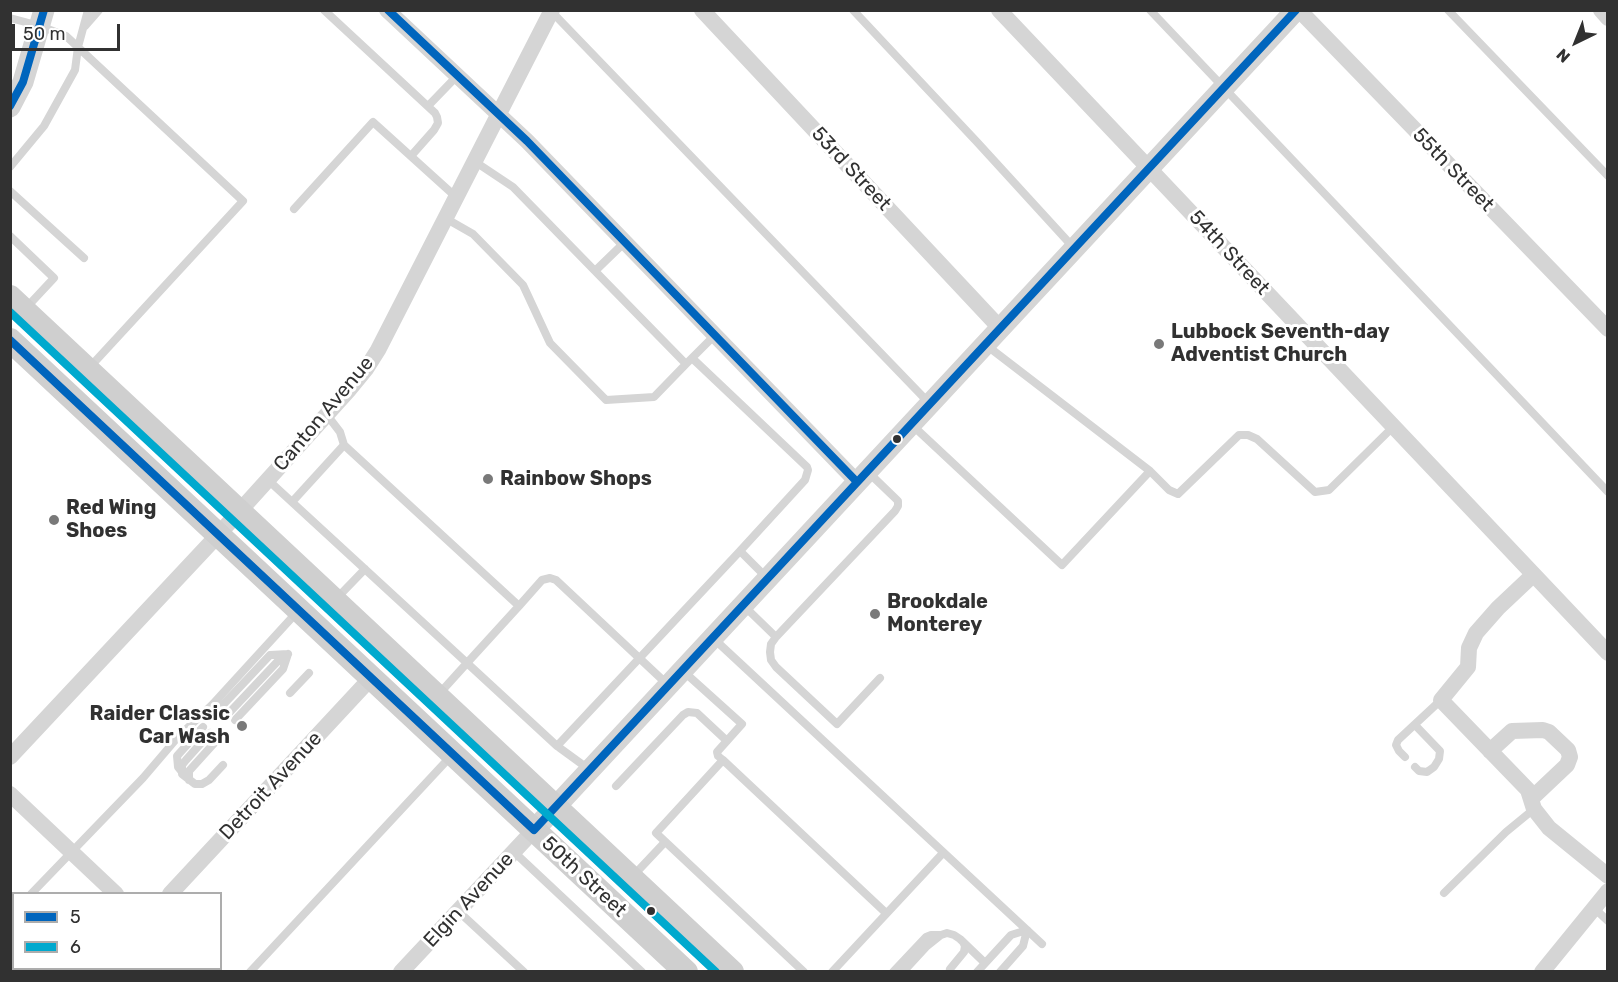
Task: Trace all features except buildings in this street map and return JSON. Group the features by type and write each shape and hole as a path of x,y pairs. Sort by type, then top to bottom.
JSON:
{"main road":[{"name":"50th Street","path":"18,303 732,972"},
{"name":"50th Street","path":"10,340 686,972"}],"street":[{"path":"387,10 527,141 715,335 862,476"},
{"name":"53rd Street","path":"702,10 1000,328"},
{"name":"54th Street","path":"999,10 1608,653"},
{"name":"Elgin Avenue","path":"401,972 1298,10"},
{"name":"55th Street","path":"1298,10 1608,328"},
{"path":"1600,10 1608,18"},
{"name":"Canton Avenue","path":"10,757 218,535 366,369 378,350 551,11"},
{"path":"10,107 23,81 42,18"},
{"path":"1533,575 1498,608 1476,633 1469,648 1468,667 1441,700 1528,790 1532,804 1549,828 1608,876"},
{"name":"Detroit Avenue","path":"172,892 371,678"},
{"path":"1490,751 1512,731 1543,730 1549,732 1568,750 1570,757 1566,765 1532,804"},
{"path":"10,794 114,892"},
{"path":"1542,972 1608,891"}],"lane":[{"path":"10,167 44,126 75,70 78,47 88,10"},
{"path":"83,28 99,10"},
{"path":"324,10 437,117 438,123 434,130 411,156"},
{"path":"852,10 1074,248"},
{"path":"1150,10 1608,492"},
{"path":"1448,10 1608,176"},
{"path":"551,11 930,404"},
{"path":"10,18 42,18 66,36 243,201 88,369"},
{"path":"428,106 457,75"},
{"path":"294,209 373,122 456,197"},
{"path":"474,161 513,187 595,271 808,470 805,480 557,746"},
{"path":"10,191 84,258"},
{"path":"12,206 19,199"},
{"path":"26,219 33,211"},
{"path":"445,218 473,234 523,285 550,343 606,400 654,397 715,335"},
{"path":"38,230 45,222"},
{"path":"12,234 49,267 54,278 18,303"},
{"path":"50,241 57,234"},
{"path":"595,271 625,242"},
{"path":"63,253 70,245"},
{"path":"985,344 1150,471 1169,490 1178,494 1239,435 1248,435 1257,439 1315,492 1329,490 1393,427"},
{"path":"327,415 340,432 344,446 519,606"},
{"path":"911,423 1062,565 1150,471"},
{"path":"292,502 344,446"},
{"path":"862,476 895,498 898,506 776,637 771,644 770,652 771,660 776,667 837,724 880,678"},
{"path":"268,480 557,746 590,770"},
{"path":"740,551 768,578"},
{"path":"335,601 365,569"},
{"path":"436,696 543,580 550,578 556,580 639,658 675,677 742,724 717,752 718,756 886,913"},
{"path":"743,605 776,637"},
{"path":"33,892 143,778 178,737 212,705 298,610"},
{"path":"712,638 1042,944"},
{"path":"224,710 288,654 283,669 235,720"},
{"path":"290,693 309,673"},
{"path":"1405,757 1396,745 1398,740 1441,700"},
{"path":"616,786 688,712 697,713 727,741"},
{"path":"1414,725 1440,750 1439,759 1427,772 1419,771 1415,767"},
{"path":"206,730 182,765 186,777 195,784 201,784 209,780 223,765"},
{"path":"186,777 217,740"},
{"path":"250,972 452,754"},
{"path":"723,760 656,833 804,972"},
{"path":"1444,892 1532,804"},
{"path":"631,878 665,842"},
{"path":"514,852 642,972"},
{"path":"832,972 943,853"},
{"path":"1594,908 1608,921"},
{"path":"458,911 524,972"},
{"path":"977,972 1011,935 1027,930"},
{"path":"1000,972 1023,946 1027,930"},
{"path":"893,972 926,937 947,933 962,941 985,963"},
{"path":"903,972 926,947 941,935"},
{"path":"950,969 964,952 962,941"}],"transit line":[{"name":"5","path":"10,106 23,82 44,10"},
{"name":"5","path":"388,10 527,141 857,482"},
{"name":"5","path":"10,340 534,830 1296,10"},
{"name":"6","path":"10,312 716,972"}],"place":[{"name":"Lubbock Seventh-day Adventist Church","path":"1159,344"},
{"name":"Rainbow Shops","path":"488,479"},
{"name":"Red Wing Shoes","path":"54,520"},
{"name":"Brookdale Monterey","path":"875,614"},
{"name":"Raider Classic Car Wash","path":"242,726"}]}
